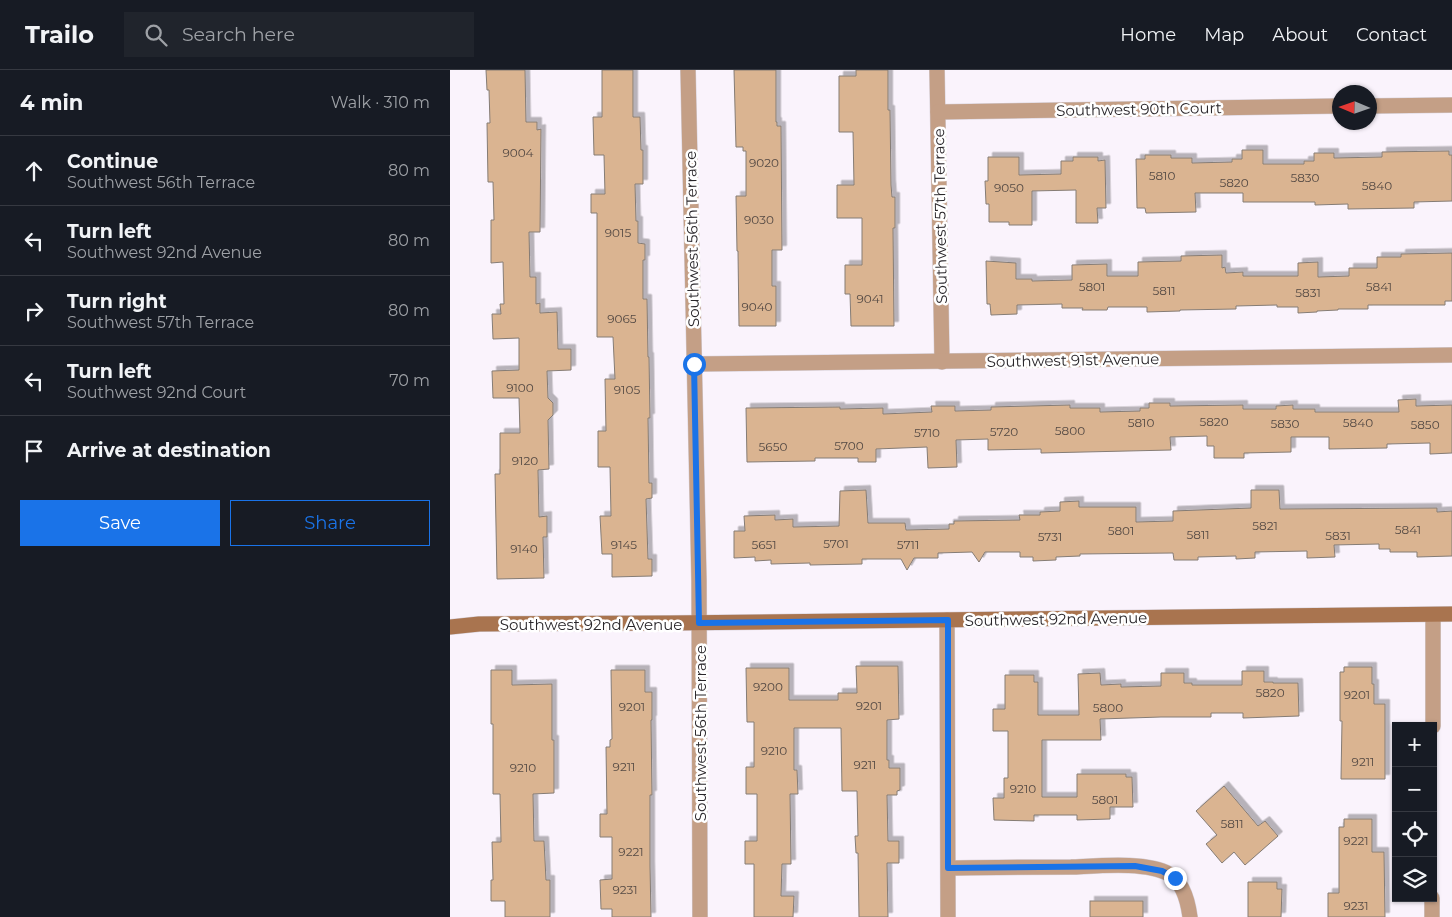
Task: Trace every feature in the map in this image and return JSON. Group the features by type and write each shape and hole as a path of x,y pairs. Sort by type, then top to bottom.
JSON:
{"street":[{"name":"Southwest 56th Terrace","path":"688,70 699,623 700,917"},
{"name":"Southwest 57th Terrace","path":"937,70 942,362"},
{"path":"1377,106 1452,105"},
{"name":"Southwest 90th Court","path":"938,112 1332,106"},
{"name":"Southwest 91st Avenue","path":"694,364 1452,355"},
{"name":"Southwest 92nd Avenue","path":"450,627 480,624 1452,614"},
{"path":"1432,615 1432,722"},
{"path":"948,620 948,917"},
{"path":"948,868 1135,866 1162,871 1175,878 1184,894 1190,917"},
{"path":"1432,902 1432,917"}],"building":[{"path":"486,70 525,70 526,122 537,122 537,130 541,129 540,232 529,232 530,277 536,277 536,304 540,303 540,313 557,312 558,349 571,349 571,370 547,371 548,398 553,403 553,415 548,420 549,469 538,470 539,517 547,516 547,537 543,537 544,578 497,579 495,474 500,474 500,433 520,433 519,398 493,398 492,371 519,370 519,338 493,339 492,314 501,314 500,304 504,304 503,262 491,263 491,220 494,220 493,182 488,182 487,123 490,123"},
{"path":"602,70 633,70 633,117 640,117 641,150 643,150 643,184 635,184 638,243 645,244 643,299 647,299 650,418 648,418 649,483 652,483 652,498 646,499 648,559 652,559 652,576 612,577 612,554 602,554 600,516 611,516 610,467 598,467 598,431 606,431 605,379 615,379 613,337 597,337 597,213 591,213 591,194 605,194 604,155 594,155 593,117 602,117"},
{"path":"734,70 776,70 776,122 777,126 781,126 782,250 772,250 772,286 776,286 776,326 739,326 736,196 746,196 746,151 743,151 743,147 736,147"},
{"path":"856,70 888,70 891,185 892,197 895,197 895,228 893,228 894,326 851,326 850,294 845,294 845,265 862,265 862,218 837,218 837,185 854,185 853,132 839,132 839,76 856,76"},
{"path":"1242,150 1263,150 1263,164 1304,164 1304,161 1314,161 1314,153 1334,153 1334,158 1382,157 1382,152 1449,151 1449,155 1452,155 1452,201 1414,202 1414,208 1348,209 1348,204 1315,205 1315,202 1243,202 1243,193 1195,193 1196,212 1146,213 1145,208 1137,208 1136,159 1145,159 1145,155 1171,155 1171,158 1192,158 1192,163 1232,162 1232,159 1242,159"},
{"path":"988,157 1019,157 1019,175 1061,174 1061,161 1073,161 1073,157 1098,157 1098,161 1105,160 1106,208 1097,208 1098,223 1076,223 1076,190 1032,191 1032,225 1009,225 1009,222 989,222 989,204 986,204 985,181 988,181"},
{"path":"1452,253 1452,301 1445,301 1445,305 1368,305 1368,309 1338,309 1298,313 1298,307 1277,307 1277,305 1236,306 1236,309 1147,312 1147,307 1108,307 1107,310 1082,310 1083,308 1062,308 1062,304 1017,305 1017,314 991,315 990,304 987,304 986,261 1016,263 1016,279 1032,279 1032,281 1072,280 1072,265 1107,264 1107,276 1138,276 1138,262 1181,261 1181,256 1222,255 1222,268 1225,267 1226,273 1243,272 1243,276 1298,276 1298,263 1318,262 1318,277 1349,276 1349,268 1377,268 1377,257 1401,257 1401,254"},
{"path":"1416,399 1416,406 1452,405 1452,453 1430,454 1430,443 1387,444 1387,448 1329,449 1329,437 1291,437 1291,452 1244,453 1244,458 1214,458 1214,446 1207,446 1207,436 1170,437 1171,450 1041,453 1041,449 988,450 988,439 956,440 957,467 928,468 927,447 876,449 876,462 858,462 858,458 815,458 815,461 747,462 746,408 883,408 883,414 932,412 931,406 955,406 955,411 991,410 991,407 1070,405 1070,408 1100,408 1100,412 1140,411 1140,408 1149,408 1149,403 1170,403 1170,406 1243,405 1243,409 1276,409 1276,406 1293,405 1293,409 1315,409 1315,412 1399,412 1398,400"},
{"path":"866,490 868,523 905,523 906,530 949,529 949,524 954,524 954,521 1020,520 1019,515 1040,515 1040,512 1060,511 1060,502 1079,501 1079,507 1136,507 1136,522 1173,521 1173,511 1251,508 1251,490 1279,490 1280,509 1437,508 1437,512 1452,511 1452,556 1417,557 1417,552 1390,552 1390,549 1379,549 1379,544 1334,545 1335,557 1307,558 1307,551 1255,552 1255,558 1236,559 1236,556 1198,557 1198,560 1174,560 1173,553 1080,554 1080,556 1056,557 1056,560 1033,561 1033,557 1020,557 1020,552 985,552 979,562 972,552 938,553 938,558 914,558 907,570 901,559 862,559 862,564 810,565 810,563 771,564 771,560 755,561 755,557 734,558 734,531 745,531 744,516 775,515 775,520 793,519 793,527 839,526 840,491"},
{"path":"856,666 898,666 899,719 887,720 887,760 889,760 889,768 900,768 900,790 897,791 897,795 887,795 888,841 899,841 899,863 887,863 888,917 859,917 858,853 856,853 855,836 858,836 857,791 842,791 841,728 794,728 794,770 797,770 798,794 790,794 791,864 782,864 781,896 794,896 793,917 754,917 754,864 745,864 745,841 757,841 757,794 746,794 746,767 754,767 754,722 747,722 746,668 789,668 789,700 838,700 838,693 857,693"},
{"path":"1344,667 1372,667 1374,704 1385,704 1385,779 1341,779 1342,721 1340,721 1340,672 1344,672"},
{"path":"491,670 512,670 512,685 552,684 554,793 533,794 534,841 544,841 546,880 550,880 550,917 505,917 505,901 491,901 491,880 493,880 492,842 501,842 500,794 493,794"},
{"path":"611,670 645,670 645,692 652,692 652,795 650,795 651,917 612,917 612,909 601,909 600,880 612,879 612,837 600,837 600,814 607,814 606,747 610,747 610,740 612,739"},
{"path":"1242,671 1264,671 1264,682 1298,683 1299,716 1243,718 1243,713 1211,713 1211,717 1100,719 1101,740 1042,740 1042,797 1077,797 1077,774 1126,774 1126,777 1132,777 1133,807 1110,807 1110,819 1077,820 1077,815 1034,815 1034,821 994,820 993,798 1004,798 1004,778 1008,778 1008,731 993,731 993,709 1005,709 1005,675 1034,675 1034,682 1038,682 1038,715 1079,715 1078,674 1100,673 1101,685 1121,684 1121,687 1161,686 1161,673 1184,673 1184,683 1192,683 1192,685 1242,685"},
{"path":"1224,786 1258,826 1265,821 1278,836 1245,865 1234,852 1222,863 1206,844 1217,835 1196,811"},
{"path":"1344,819 1372,819 1372,852 1384,852 1385,917 1328,917 1328,893 1339,893 1339,827 1344,827"},
{"path":"1248,882 1277,882 1277,889 1282,889 1281,917 1248,917"},
{"path":"1090,901 1143,901 1143,917 1090,917"}],"route":[{"path":"694,364 699,623 948,620 948,868 1135,866 1162,871 1175,878"}]}
